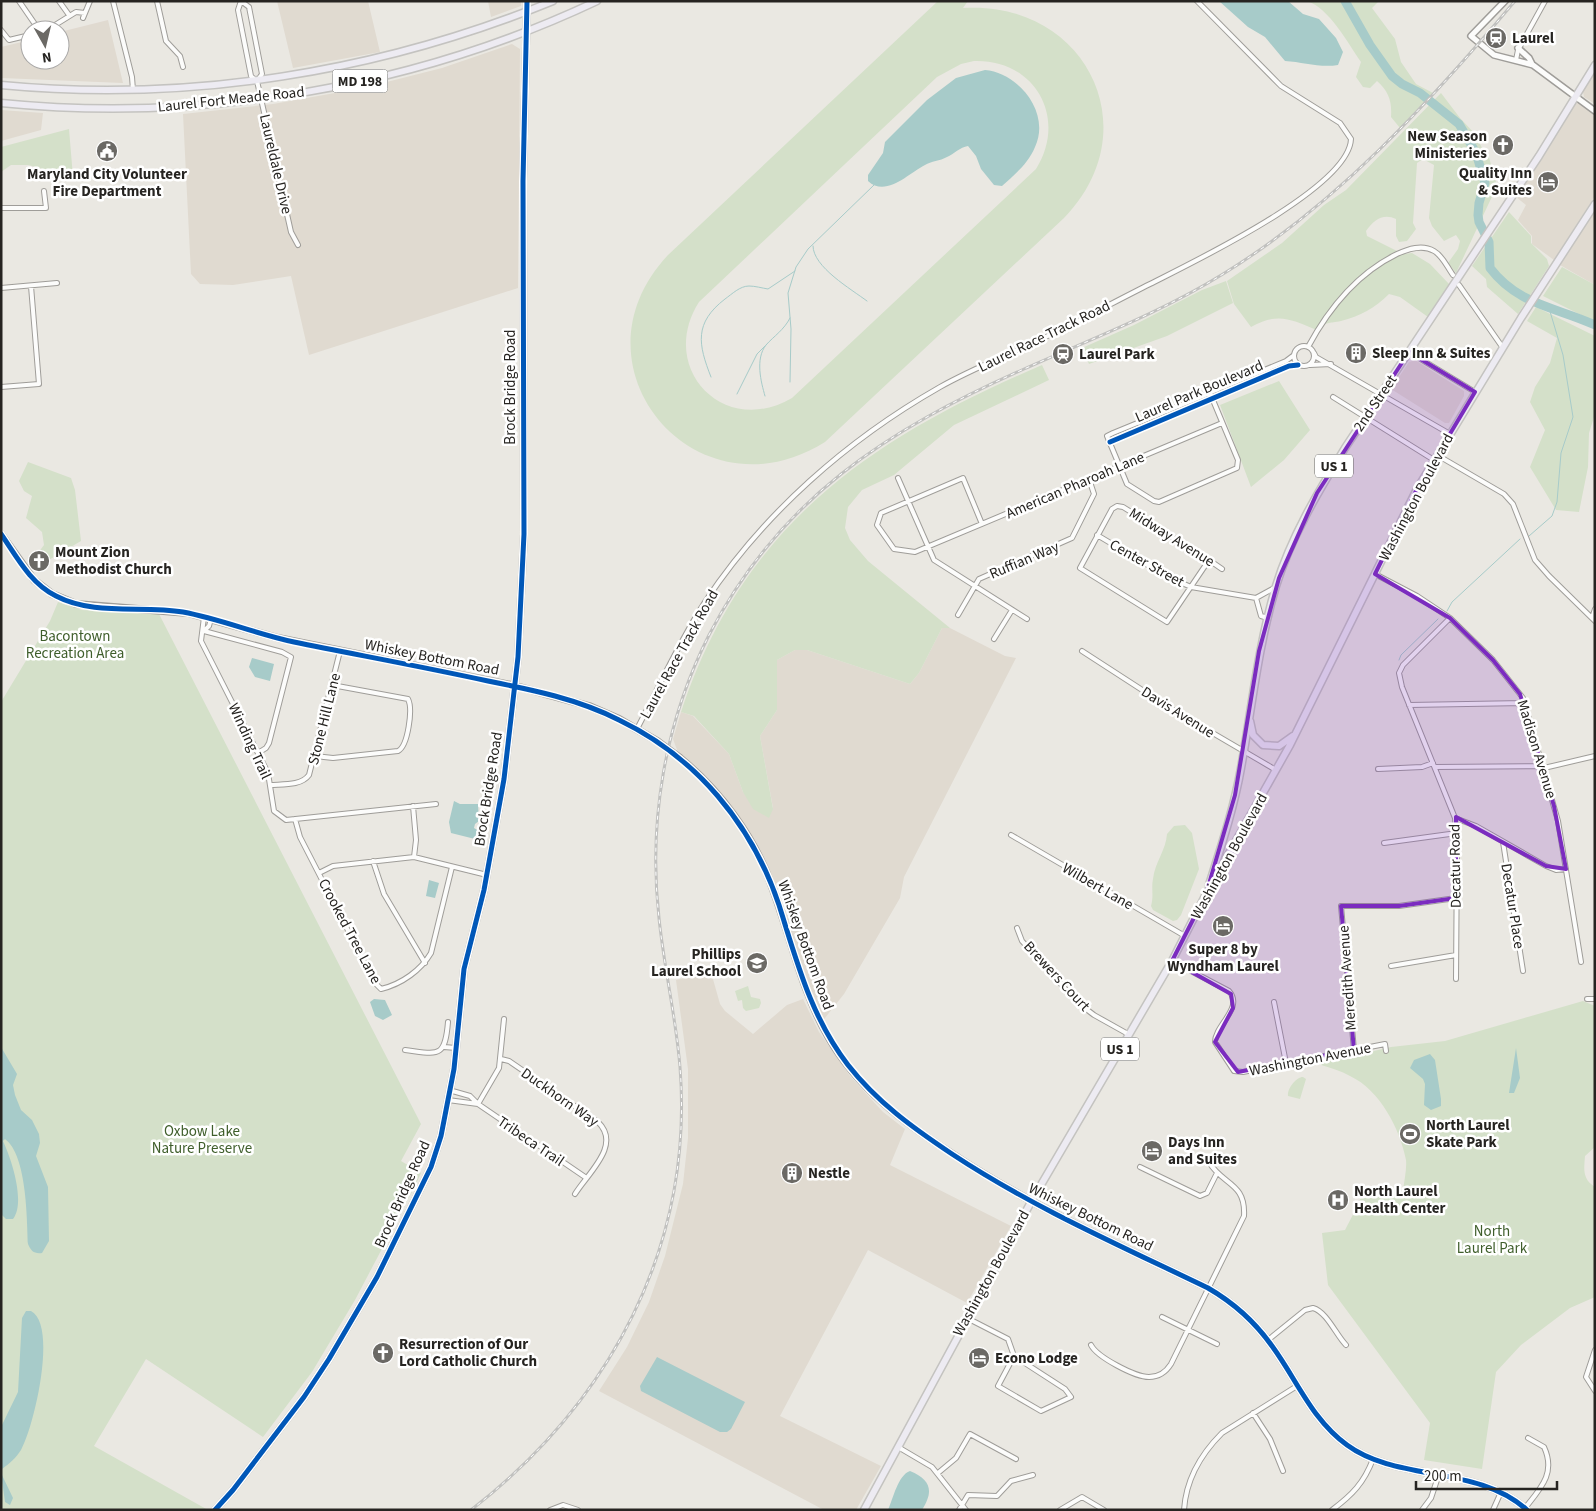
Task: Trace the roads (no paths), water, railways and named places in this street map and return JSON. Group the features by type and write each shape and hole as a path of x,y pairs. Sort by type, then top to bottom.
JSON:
{"main road":[{"name":"Laurel Fort Meade Road","path":"1,85 89,90 133,90 210,86 257,81 381,58 468,33 554,1"},
{"name":"Laurel Fort Meade Road","path":"1,103 135,108 260,99 385,76 472,51 527,31 597,1"},
{"name":"2nd Street","path":"1206,894 1228,825 1268,618 1276,587 1308,510 1365,417 1539,156 1595,64"},
{"name":"Washington Boulevard","path":"864,1510 966,1318 1031,1202 1172,961 1206,894 1296,734 1401,520 1435,458 1595,204"},
{"path":"1249,715 1253,735 1263,745 1279,746 1296,734"}],"street":[{"path":"19,1 32,20"},
{"path":"59,1 69,15"},
{"path":"83,18 90,1"},
{"path":"113,1 133,90"},
{"path":"157,1 166,41 180,56 183,67"},
{"path":"241,1 249,7 251,16 262,74 257,81 251,76 238,10 241,1"},
{"name":"Brock Bridge Road","path":"215,1510 233,1490 304,1397 362,1303 431,1167 441,1136 456,1048 464,969 487,875 504,778 516,686 523,581 523,152 527,1"},
{"name":"Laurel Race Track Road","path":"637,729 691,626 720,581 785,505 830,461 864,436 942,386 1158,280 1298,202 1345,159 1351,139 1340,123 1281,86 1197,1"},
{"path":"1504,1 1471,36 1494,55 1532,64 1595,111"},
{"path":"1516,60 1518,48 1545,1"},
{"path":"62,20 76,12 85,13"},
{"path":"1,30 9,40 20,38"},
{"path":"1518,48 1530,58 1532,64"},
{"name":"Laureldale Drive","path":"257,81 291,232 298,245"},
{"path":"1,208 46,208 44,191"},
{"path":"1450,434 1332,364 1316,357 1308,347 1317,330 1349,287 1360,276 1395,255 1410,249 1428,249 1440,256 1453,275"},
{"path":"1,288 57,283"},
{"path":"1459,285 1503,348"},
{"path":"1,387 40,384 31,286"},
{"name":"Laurel Park Boulevard","path":"1308,347 1300,347 1286,361 1107,436 1110,442 1289,366 1298,365 1303,367 1332,364"},
{"path":"1409,352 1475,392"},
{"path":"1310,365 1314,360 1314,353"},
{"path":"1294,355 1298,365"},
{"path":"1110,442 1130,486 1157,502 1235,471 1238,466 1238,460 1210,393"},
{"path":"1333,397 1435,458 1504,494 1512,504 1535,560 1593,620"},
{"name":"American Pharoah Lane","path":"908,502 881,514 877,525 879,531 894,549 916,552 1222,423"},
{"path":"898,478 928,547 938,564 1027,619"},
{"path":"908,502 963,478 982,524"},
{"name":"Ruffian Way","path":"958,616 979,579 1072,538 1094,494 1089,479"},
{"name":"Midway Avenue","path":"1191,587 1167,622 1080,568 1112,509 1120,506 1222,569"},
{"name":"Whiskey Bottom Road","path":"1,534 29,575 46,590 68,601 86,606 171,611 204,616 278,638 516,686 589,706 637,729 657,741 680,758 715,792 737,820 755,848 772,886 810,1002 829,1038 848,1066 878,1099 905,1122 984,1175 1031,1202 1208,1288 1244,1314 1268,1340 1325,1426 1348,1446 1373,1459 1439,1474 1501,1492 1526,1509"},
{"name":"Center Street","path":"1098,535 1166,576 1191,587 1256,598"},
{"path":"1191,587 1209,560"},
{"name":"Madison Avenue","path":"1375,574 1417,596 1450,618 1493,660 1525,703 1558,821 1582,962"},
{"path":"1268,618 1261,616 1256,598 1276,587"},
{"path":"1593,620 1595,609"},
{"path":"994,639 1012,610"},
{"name":"Winding Trail","path":"204,616 202,625 204,631 201,641 268,773 274,812 286,820 436,804"},
{"path":"204,631 210,626 211,618"},
{"name":"Decatur Road","path":"1450,618 1403,664 1399,673 1409,705 1455,818 1457,833 1456,979"},
{"path":"204,631 282,652 291,657 270,743 258,753"},
{"name":"Stone Hill Lane","path":"270,785 306,780 314,756 340,651"},
{"name":"Davis Avenue","path":"1082,651 1170,708 1276,770"},
{"path":"314,756 333,758 398,751 405,744 411,706 408,699 332,685"},
{"path":"1409,705 1525,703"},
{"path":"1378,769 1434,765 1543,767 1595,756"},
{"path":"413,806 416,840 414,857"},
{"path":"1455,818 1476,826 1551,869 1566,869"},
{"path":"295,819 300,837 319,873 333,866 414,857 487,875"},
{"path":"1384,843 1457,833"},
{"name":"Wilbert Lane","path":"1011,835 1185,936"},
{"name":"Decatur Place","path":"1503,842 1523,971"},
{"path":"373,861 384,894 425,962"},
{"name":"Crooked Tree Lane","path":"319,873 377,987 386,988 416,972 431,953 452,867"},
{"name":"Meredith Avenue","path":"1354,1050 1341,906 1399,906 1456,898"},
{"name":"Brewers Court","path":"1017,928 1022,941 1077,1002 1094,1015 1128,1034"},
{"path":"1391,966 1456,955"},
{"name":"Washington Avenue","path":"1172,961 1229,991 1233,997 1233,1008 1216,1034 1215,1042 1231,1068 1238,1072 1385,1044 1386,1051"},
{"path":"1588,999 1595,999"},
{"path":"1274,1002 1286,1063"},
{"path":"478,1104 493,1079 501,1058 504,1019"},
{"path":"444,1046 448,1022"},
{"path":"405,1050 431,1053 444,1046 456,1048"},
{"name":"Duckhorn Way","path":"501,1058 510,1062 603,1126 608,1146 575,1194"},
{"name":"Tribeca Trail","path":"449,1090 470,1096 478,1104 585,1178"},
{"name":"Tribeca Trail","path":"448,1100 478,1104"},
{"path":"1091,1345 1102,1356 1137,1374 1150,1377 1168,1369 1244,1216 1244,1202 1239,1190 1217,1173 1209,1162"},
{"path":"1140,1167 1200,1196 1207,1193 1217,1173"},
{"path":"1268,1340 1306,1310 1313,1308 1320,1311 1337,1336 1346,1344"},
{"path":"1162,1317 1217,1344"},
{"path":"966,1318 1008,1339 1014,1356 1065,1389 1071,1397 1041,1411 998,1386 1014,1356"},
{"path":"1595,1350 1586,1377 1595,1391"},
{"path":"1184,1510 1192,1474 1206,1452 1222,1434 1297,1386"},
{"path":"1253,1413 1272,1444 1283,1471"},
{"path":"938,1473 956,1458 970,1434 1016,1458"},
{"path":"1526,1509 1544,1483 1550,1468 1544,1447 1528,1438"},
{"path":"898,1447 926,1463 938,1473 960,1508 966,1510"},
{"path":"1332,1510 1360,1486 1373,1459"},
{"path":"1422,1510 1431,1498 1439,1474"},
{"path":"960,1508 968,1495 997,1496 1011,1481 1033,1475"},
{"path":"1493,1510 1501,1492"},
{"path":"1060,1510 1082,1498 1104,1510"},
{"path":"550,1510 563,1505 578,1510"}],"water":[{"path":"1219,1 1288,1 1303,14 1319,19 1336,38 1343,52 1338,65 1331,66 1285,61 1265,37 1248,27"},
{"path":"985,70 998,73 1020,87 1029,97 1039,121 1039,134 1035,147 1025,164 1016,173 1002,186 994,185 981,169 976,156 968,146 950,156 927,164 890,186 875,186 868,181 868,175 883,153 885,142 927,100 956,78"},
{"path":"252,658 274,664 270,681 255,677 249,667"},
{"path":"454,801 460,804 478,804 479,821 475,824 474,828 479,831 479,838 475,839 451,833 449,822"},
{"path":"429,880 439,883 435,898 426,896"},
{"path":"374,999 385,1000 392,1015 383,1020 375,1016 370,1002"},
{"path":"1,1047 17,1074 13,1085 21,1110 32,1120 39,1134 40,1143 36,1156 48,1187 49,1241 42,1253 33,1252 28,1244 22,1173 12,1147 5,1139 3,1141 16,1180 18,1202 17,1211 13,1219 6,1219 1,1214"},
{"path":"1516,1048 1520,1078 1514,1093 1509,1093"},
{"path":"1430,1054 1435,1060 1441,1099 1441,1106 1431,1110 1424,1105 1425,1084 1423,1079 1410,1068 1414,1060"},
{"path":"26,1311 31,1311 39,1320 43,1335 41,1377 32,1421 21,1450 1,1472 1,1427 18,1392 22,1318"},
{"path":"657,1357 745,1402 731,1429 727,1432 720,1432 641,1391 640,1386"},
{"path":"910,1471 926,1482 929,1492 926,1503 922,1510 888,1510 899,1482"},
{"path":"1,1473 13,1498 10,1505 5,1502"}],"waterway":[{"path":"1345,1 1370,45 1392,76 1402,84 1420,93 1459,124 1476,153 1485,183 1479,203 1478,215 1479,222 1489,242 1490,268 1501,280 1525,298 1595,325"},
{"path":"790,382 791,329 788,293 796,267 808,249 874,185"},
{"path":"813,246 819,262 834,277 867,301"},
{"path":"711,377 703,354 702,335 708,317 715,308 739,289 746,286 768,289 795,271"},
{"path":"1529,536 1552,516 1557,502 1561,453 1573,417 1563,355 1549,308"},
{"path":"765,396 760,370 761,357 766,345 785,326 790,318"},
{"path":"737,394 757,354 765,346"},
{"path":"1447,611 1452,602 1520,539"},
{"path":"1399,660 1401,655 1438,619"}],"railway":[{"path":"471,1510 520,1467 564,1420 602,1370 633,1315 657,1257 673,1197 681,1133 680,1067 661,937 656,882 658,809 663,773 681,702 709,635 737,587 769,544 804,507 842,473 883,444 927,417 974,392 1175,301 1223,274 1305,216 1380,150 1449,77 1515,1"}],"place":[{"name":"Laurel","path":"1496,38"},
{"name":"New Season Ministeries","path":"1503,145"},
{"name":"Maryland City Volunteer Fire Department","path":"107,151"},
{"name":"Quality Inn & Suites","path":"1548,182"},
{"name":"Sleep Inn & Suites","path":"1356,353"},
{"name":"Laurel Park","path":"1063,354"},
{"name":"Mount Zion Methodist Church","path":"39,561"},
{"name":"Super 8 by Wyndham Laurel","path":"1223,926"},
{"name":"Phillips Laurel School","path":"757,963"},
{"name":"North Laurel Skate Park","path":"1410,1134"},
{"name":"Days Inn and Suites","path":"1152,1151"},
{"name":"Nestle","path":"792,1173"},
{"name":"North Laurel Health Center","path":"1338,1200"},
{"name":"Resurrection of Our Lord Catholic Church","path":"383,1353"},
{"name":"Econo Lodge","path":"979,1358"}],"park label":[{"name":"Bacontown Recreation Area","path":"75,644"},
{"name":"Oxbow Lake Nature Preserve","path":"202,1140"},
{"name":"North Laurel Park","path":"1492,1240"}]}
